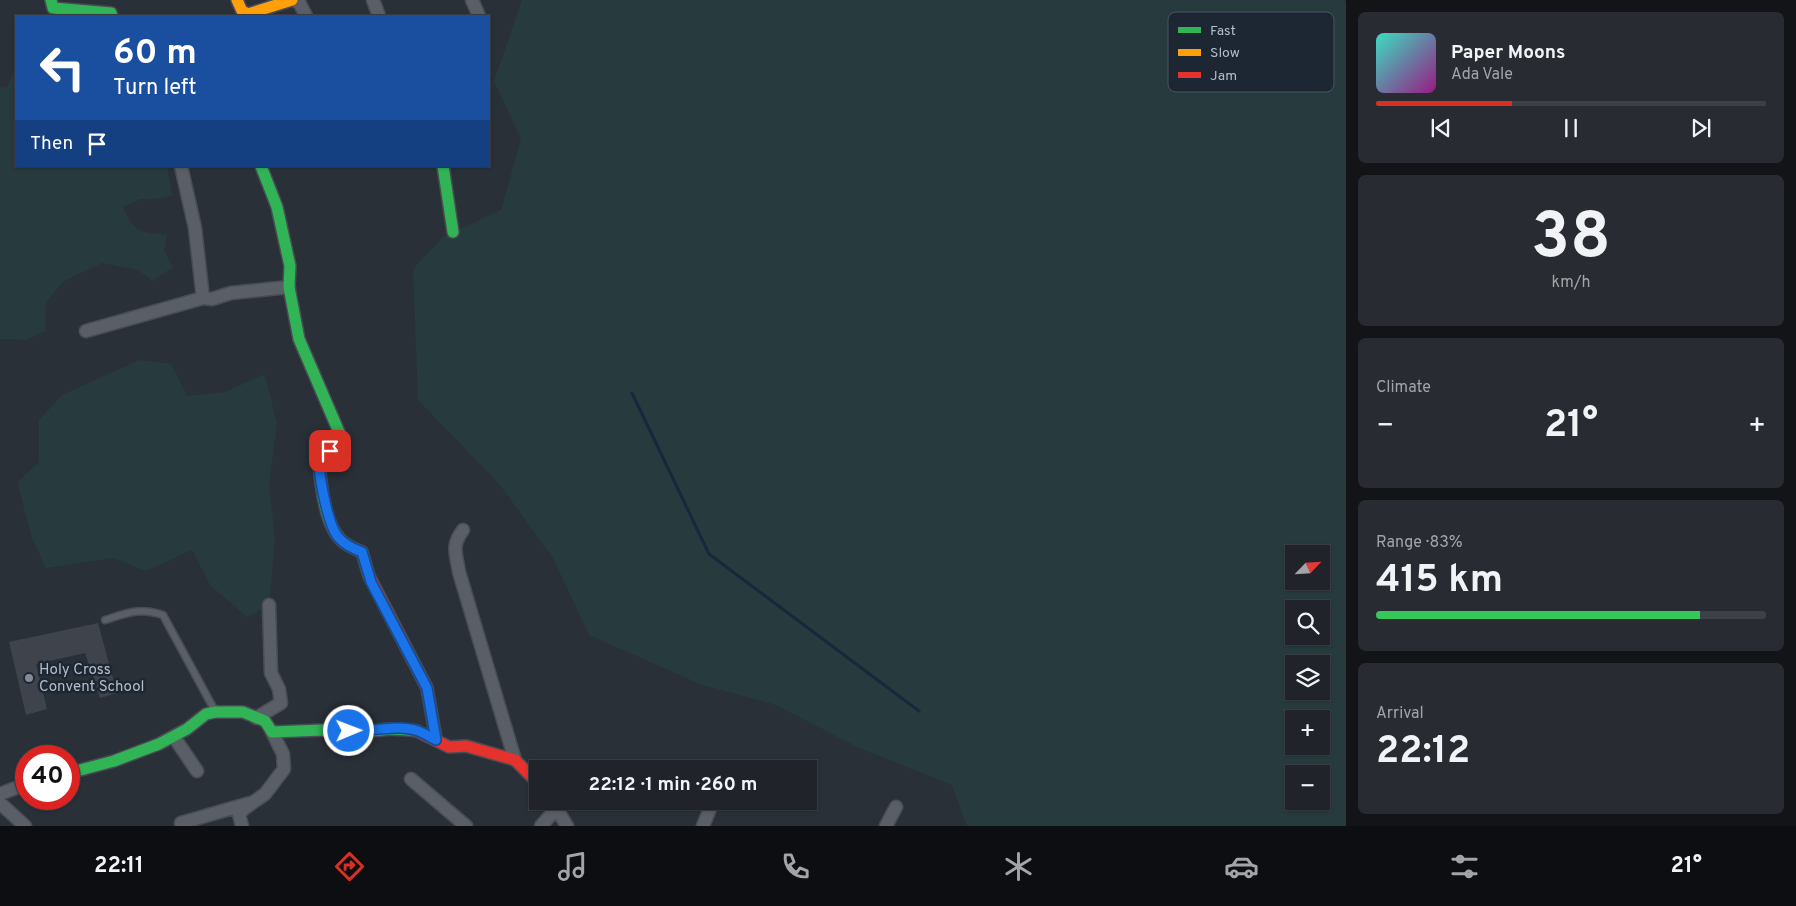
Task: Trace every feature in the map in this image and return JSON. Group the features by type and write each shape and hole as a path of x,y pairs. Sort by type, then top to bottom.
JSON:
{"street":[{"path":"51,0 53,8 112,15 109,0"},
{"path":"237,0 242,11 248,14 293,0 300,4 306,15"},
{"path":"373,0 379,15"},
{"path":"472,0 479,15"},
{"path":"181,167 195,228 202,298"},
{"path":"260,167 277,207 290,266 288,287 299,339 342,439 319,464 320,481 325,504 337,537 347,545 362,552 371,582 427,688 436,740"},
{"path":"443,167 453,232"},
{"path":"86,331 202,298 212,299 231,293 288,287"},
{"path":"463,530 456,539 455,548 459,572 515,760 529,774"},
{"path":"256,718 281,703 279,688 271,673 269,605"},
{"path":"80,770 114,761 174,737 206,714 243,712 265,721 283,754 284,768 265,794 239,814 242,826"},
{"path":"272,732 323,730 362,732 390,729 417,731 449,747 466,746 515,760"},
{"path":"174,737 197,771"},
{"path":"411,779 466,826"},
{"path":"0,794 15,788"},
{"path":"181,823 257,801"},
{"path":"0,803 25,826"},
{"path":"886,826 896,807"},
{"path":"542,826 552,810"},
{"path":"558,810 566,826"},
{"path":"703,826 710,810"}],"lane":[{"path":"106,620 133,611 151,610 163,615 216,712"}],"green space":[{"path":"522,0 1344,0 1346,3 1346,826 967,826 952,785 857,747 776,705 700,684 589,635 553,558 500,485 418,400 413,269 443,237 501,210 521,139 494,81"},
{"path":"15,70 15,167 167,167 172,196 140,199 123,207 131,222 139,230 167,235 164,250 173,267 153,281 138,270 102,263 64,281 46,302 45,331 26,340 0,339 0,87 7,88"},
{"path":"139,360 171,364 187,396 225,392 265,374 277,424 269,484 275,539 269,605 247,617 210,585 192,550 146,571 113,558 46,568 32,538 17,482 39,462 39,420 62,395"}],"building":[{"name":"Holy Cross Convent School","path":"98,623 117,693 100,698 85,653 36,664 47,709 26,715 9,642"}],"waterway":[{"path":"632,393 709,554 919,711"}],"traffic: fast":[{"path":"51,0 53,8 111,13 112,15"},
{"path":"261,167 277,207 290,266 289,287 299,339 342,439 319,464 328,515 331,525 341,540 348,546 362,552 369,576"},
{"path":"443,167 453,232"},
{"path":"80,770 114,761 159,744 187,729 206,714 216,712 243,712 265,721 272,732 410,730"}],"traffic: slow":[{"path":"237,0 242,11 248,14 292,0"}],"traffic: jam":[{"path":"369,576 427,688 436,739"},
{"path":"410,730 417,731 449,747 466,746 515,760 529,774"}],"place":[{"name":"Holy Cross Convent School","path":"29,678"}],"route":[{"path":"330,451 319,464 320,481 325,504 337,537 347,545 362,552 371,582 427,688 436,740 417,731 390,729 362,732 349,731"}]}
